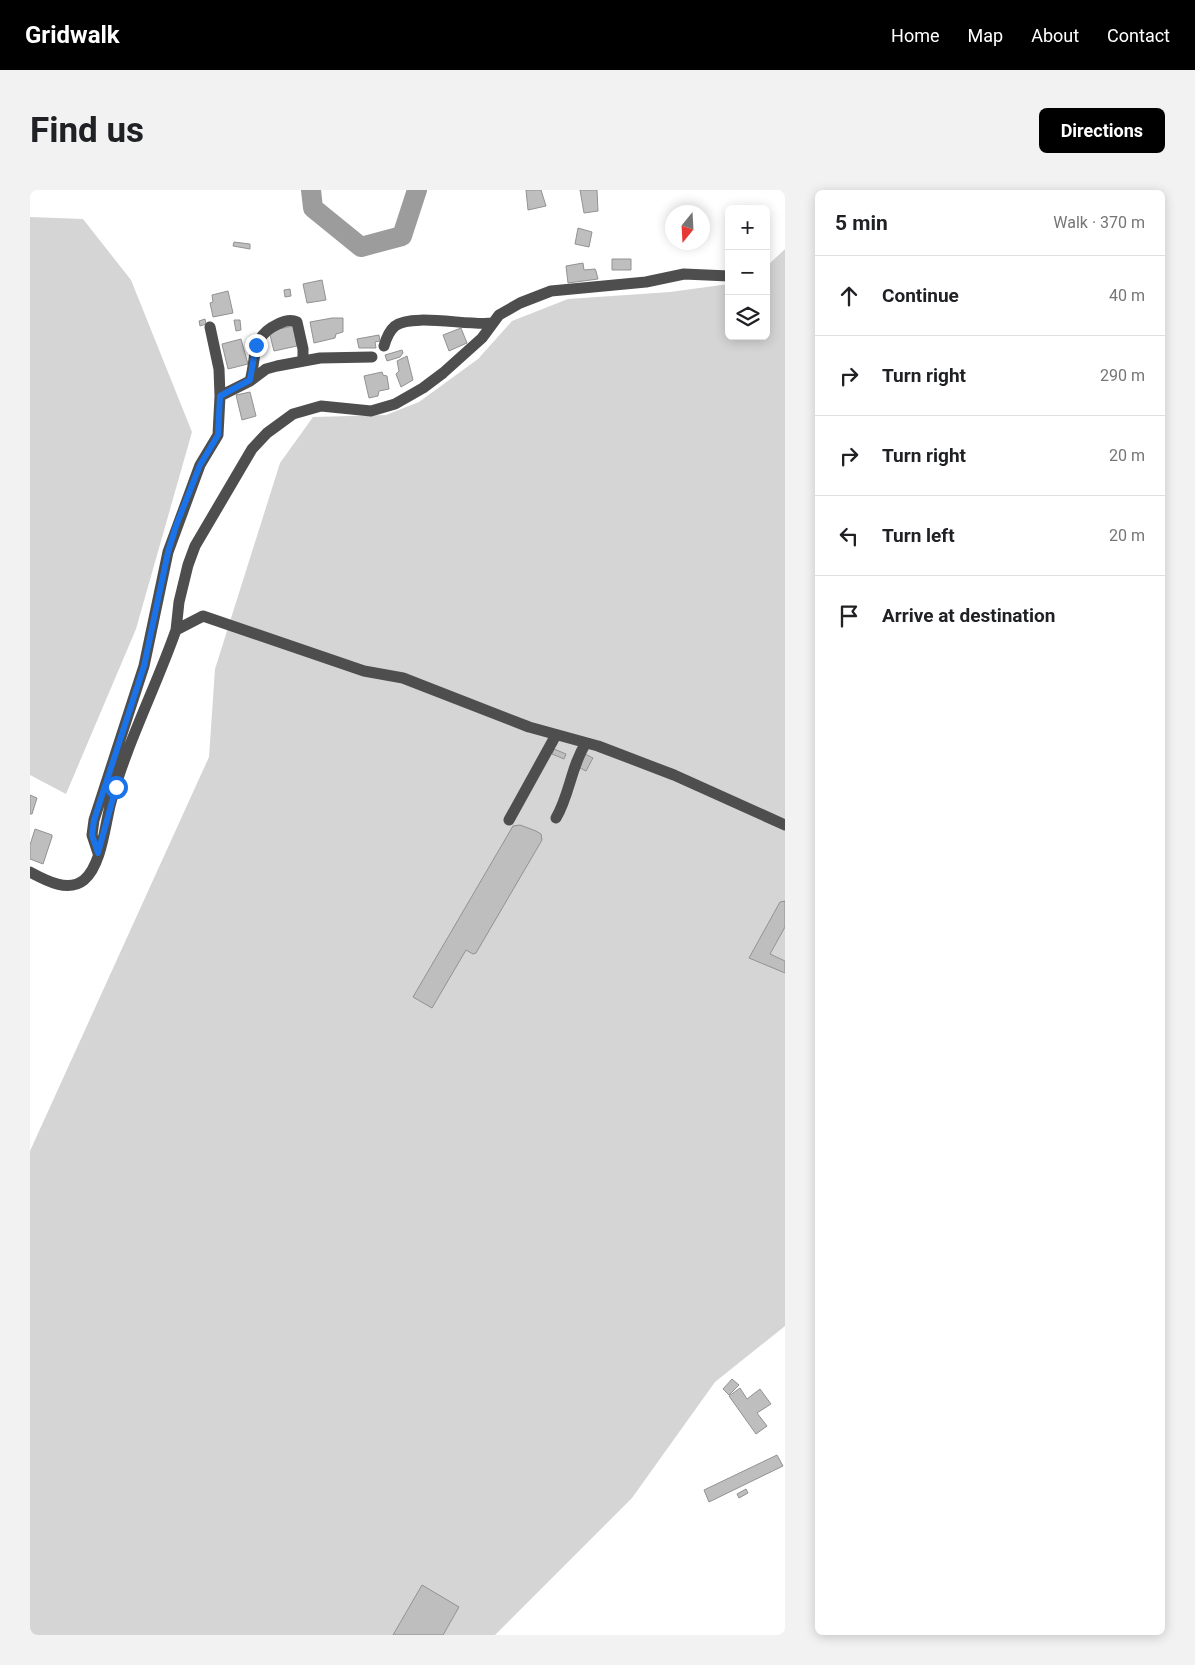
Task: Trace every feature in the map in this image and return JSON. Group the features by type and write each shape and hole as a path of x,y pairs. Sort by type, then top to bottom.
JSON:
{"street":[{"path":"30,872 47,881 61,885 76,884 84,880 91,872 98,853 111,801 176,630 179,602 188,565 195,546 252,449 267,433 292,414 303,409 341,406 371,411 395,404 423,388 443,373 482,338 499,315 520,303 551,291 646,282 684,274 725,276"},
{"path":"250,380 256,345 260,337 271,327 283,322 297,322 303,348 302,360"},
{"path":"384,346 395,326 403,322 492,323"},
{"path":"98,853 92,835 94,820 144,666 171,544 200,465 218,435 219,369 210,327"},
{"path":"220,396 266,369 302,360 372,357"},
{"path":"176,630 203,616 364,671 403,678 507,719 586,743 674,775 785,826"},
{"path":"509,820 556,735"},
{"path":"556,818 569,791 578,755 586,743"}],"shaded area":[{"path":"30,217 83,219 131,280 192,432 136,629 66,794 30,775"},
{"path":"785,249 785,1326 715,1382 632,1498 495,1635 30,1635 30,1151 209,757 215,669 280,463 313,417 386,415 419,402 478,359 512,321 568,299 670,292 725,285 725,340 770,340 770,263"}],"building":[{"path":"526,190 541,190 546,206 528,210"},
{"path":"580,190 597,190 598,211 584,213"},
{"path":"578,228 592,232 589,247 575,244"},
{"path":"234,242 250,244 250,249 233,246"},
{"path":"612,259 631,259 631,270 612,270"},
{"path":"583,263 584,270 595,269 598,279 568,283 566,266"},
{"path":"322,280 326,300 307,303 303,284"},
{"path":"290,289 291,296 285,297 284,290"},
{"path":"228,291 233,313 213,317 210,303 213,302 212,295"},
{"path":"343,318 343,332 336,334 335,338 314,343 310,322"},
{"path":"205,319 206,324 200,326 199,321"},
{"path":"234,320 240,320 241,330 236,331"},
{"path":"293,326 297,346 274,351 269,331"},
{"path":"461,328 467,343 449,351 443,335"},
{"path":"379,335 380,341 375,342 376,348 359,348 357,339"},
{"path":"241,339 248,364 228,369 222,344"},
{"path":"402,350 403,353 400,357 387,361 385,355"},
{"path":"407,356 413,380 401,387 396,374 399,371 397,361"},
{"path":"382,372 383,375 387,376 389,389 379,391 378,396 369,398 364,376"},
{"path":"250,392 256,416 242,420 236,395"},
{"path":"554,749 566,754 564,759 552,754"},
{"path":"583,753 593,758 586,771 576,766"},
{"path":"30,795 37,798 32,814 30,814"},
{"path":"520,825 541,834 542,840 476,953 473,954 466,950 432,1008 413,997 513,826"},
{"path":"35,829 52,835 43,864 30,859 30,845"},
{"path":"785,901 785,927 770,954 785,961 785,973 749,958 780,902"},
{"path":"732,1379 739,1385 729,1395 723,1389"},
{"path":"740,1388 747,1399 760,1389 771,1404 757,1413 767,1426 756,1434 729,1396"},
{"path":"777,1455 783,1466 709,1502 704,1490"},
{"path":"746,1489 748,1493 739,1498 737,1494"},
{"path":"422,1585 459,1607 443,1635 393,1635"}],"waterway":[{"path":"311,190 313,208 361,247 402,236 417,190"}],"route":[{"path":"116,787 98,853 92,835 94,820 144,666 160,586 176,526 200,465 218,435 218,400 223,393 250,380 256,345"}]}
